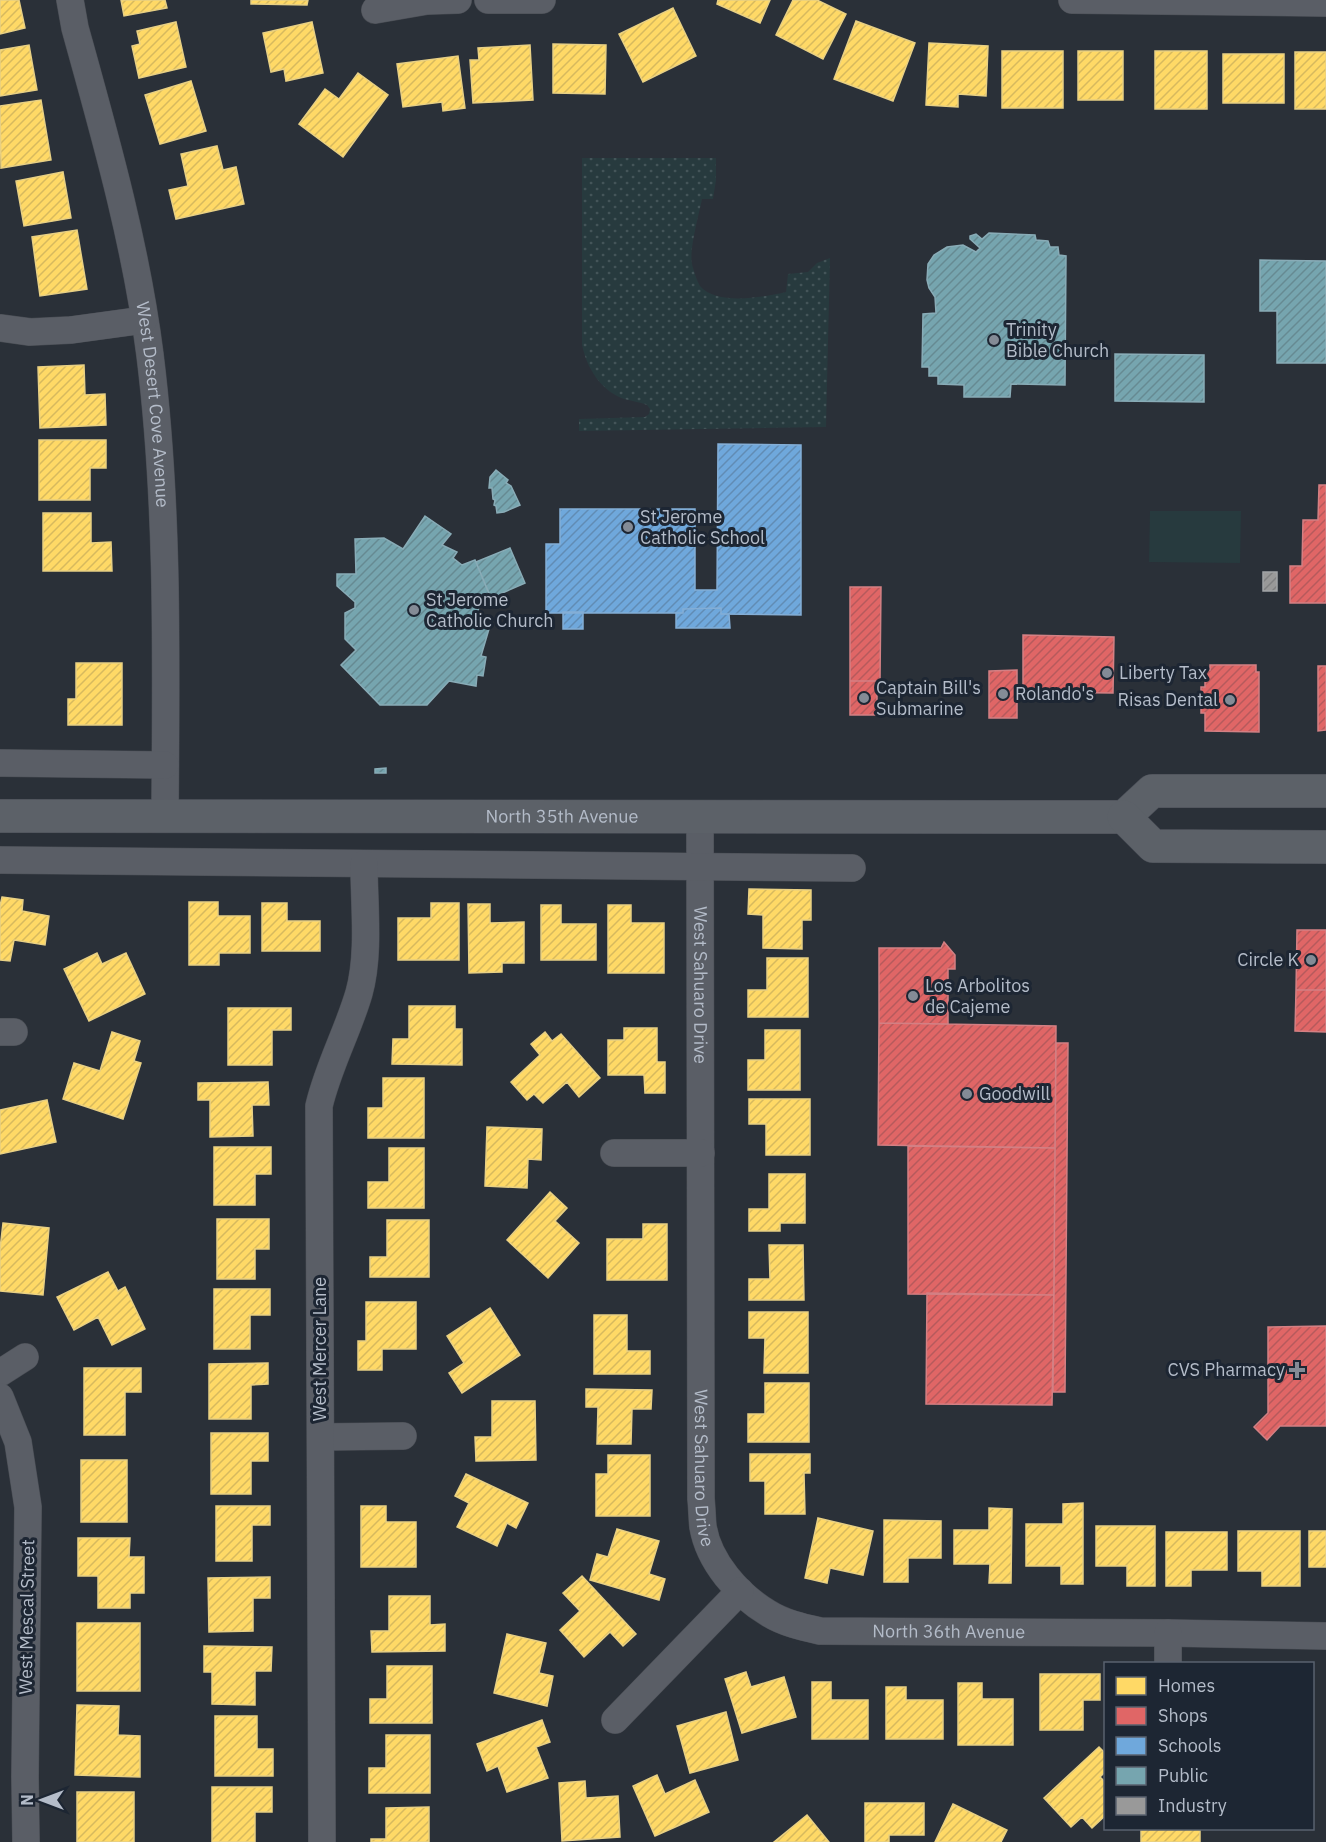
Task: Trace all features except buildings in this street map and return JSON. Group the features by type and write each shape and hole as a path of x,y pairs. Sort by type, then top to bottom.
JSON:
{"main road":[{"path":"1326,791 1152,791 1124,817 1154,846 1326,847"},
{"name":"North 35th Avenue","path":"0,816 1124,817"}],"street":[{"name":"West Desert Cove Avenue","path":"70,0 75,28 128,231 144,320 158,429 164,519 165,817"},
{"path":"375,10 427,1 458,0"},
{"path":"488,0 542,0"},
{"path":"1072,0 1326,3"},
{"path":"0,328 30,332 71,330 144,320"},
{"path":"0,763 165,765"},
{"name":"West Sahuaro Drive","path":"699,817 701,1499 703,1528 711,1552 725,1574 740,1591"},
{"path":"0,860 852,868"},
{"name":"West Mercer Lane","path":"322,1842 319,1106 323,1086 359,993 364,966 364,864"},
{"path":"614,1154 701,1154"},
{"path":"0,1373 25,1357"},
{"name":"West Mescal Street","path":"0,1397 18,1442 28,1507 26,1842"},
{"path":"321,1437 403,1436"},
{"path":"615,1720 740,1591"},
{"name":"North 36th Avenue","path":"740,1591 768,1613 794,1625 820,1631 1326,1636"},
{"path":"1167,1633 1168,1662"}],"green space":[{"path":"582,158 716,158 713,199 702,199 691,258 700,286 708,292 729,298 741,298 786,292 788,274 808,272 817,263 830,258 826,427 579,431 579,419 645,417 649,414 650,409 647,405 624,399 608,390 591,370 584,354 582,345"},
{"path":"1150,511 1241,511 1240,563 1149,562"}],"place":[{"name":"Trinity Bible Church","path":"994,340"},
{"name":"St Jerome Catholic School","path":"628,527"},
{"name":"St Jerome Catholic Church","path":"414,610"},
{"name":"Liberty Tax","path":"1107,673"},
{"name":"Rolando's","path":"1003,694"},
{"name":"Captain Bill's Submarine","path":"864,698"},
{"name":"Risas Dental","path":"1230,700"},
{"name":"Circle K","path":"1311,960"},
{"name":"Los Arbolitos de Cajeme","path":"913,996"},
{"name":"Goodwill","path":"967,1094"},
{"name":"CVS Pharmacy","path":"1297,1370"}]}
